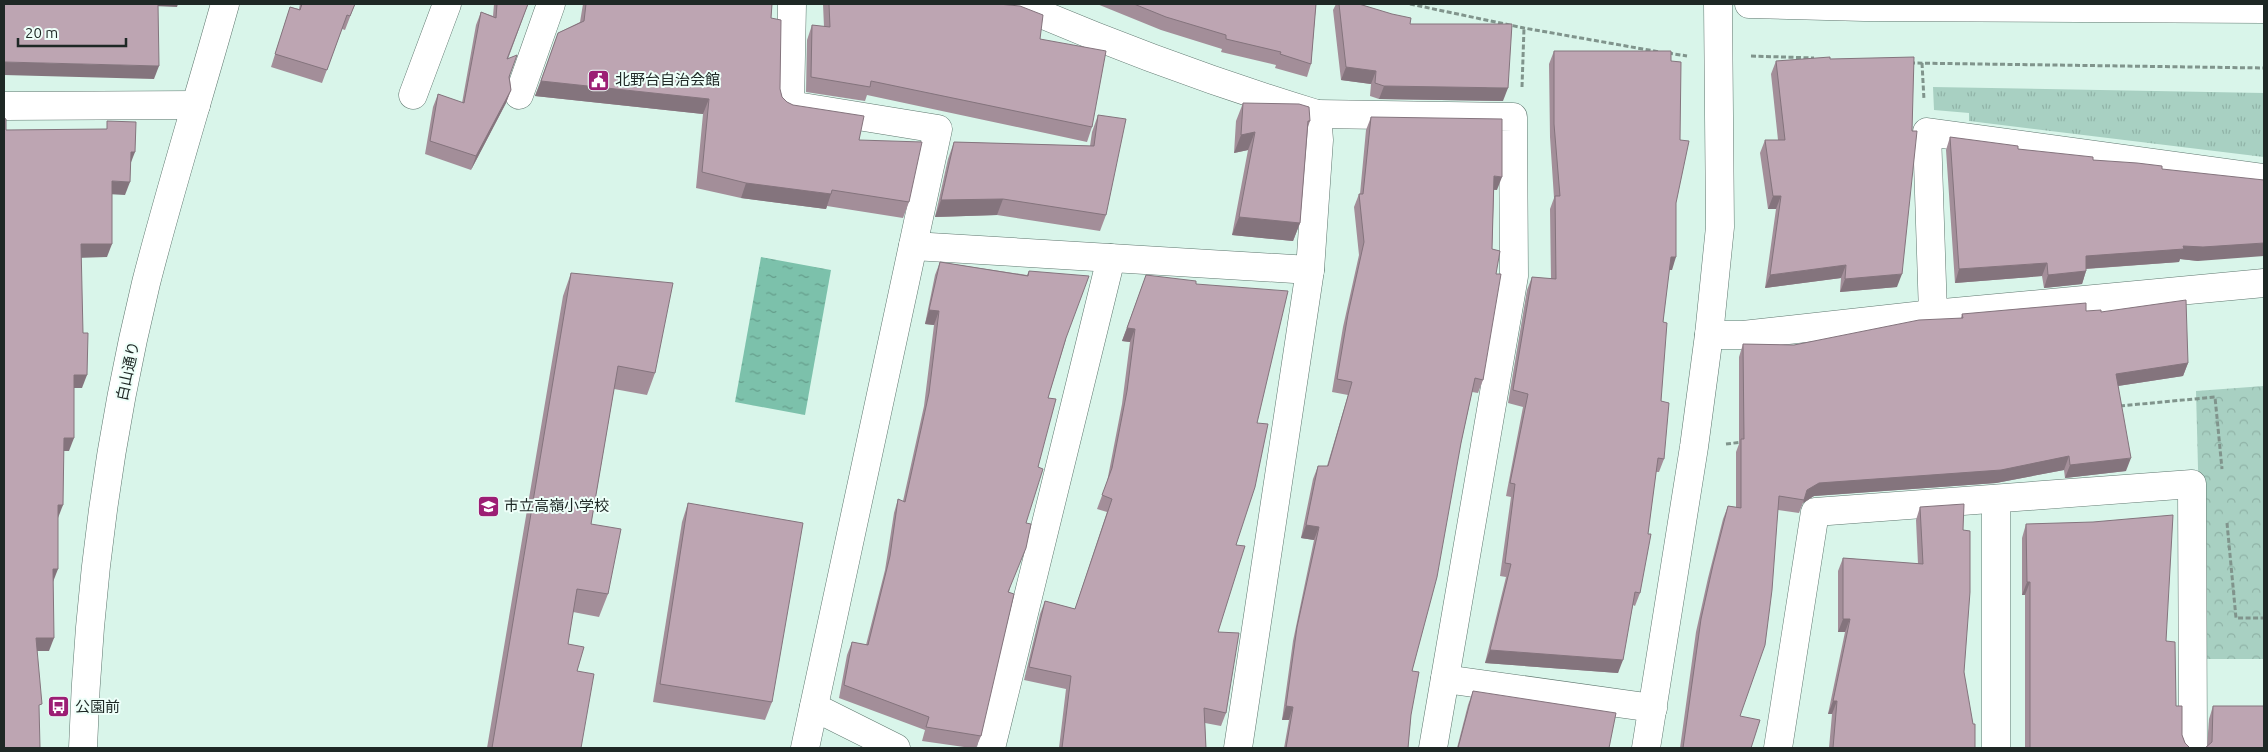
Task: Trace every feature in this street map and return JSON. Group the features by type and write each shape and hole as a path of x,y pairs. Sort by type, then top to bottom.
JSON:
{"street":[{"name":"白山通り","path":"83,748 86,664 101,525 120,410 146,284 225,4"},
{"path":"413,95 447,4"},
{"path":"520,95 551,4"},
{"path":"792,4 790,105 938,129 805,748"},
{"path":"1017,4 1158,61 1241,91 1317,114 1513,117 1514,276 1433,748"},
{"path":"1646,748 1694,447 1709,335 1720,227 1718,4"},
{"path":"1750,4 1884,7 2264,9"},
{"path":"4,106 196,105"},
{"path":"1238,748 1310,270 1319,140 1317,114"},
{"path":"1933,314 1927,132 2264,178"},
{"path":"914,246 1310,270"},
{"path":"992,748 1111,258"},
{"path":"1709,335 1743,335 1933,314 2264,283"},
{"path":"1778,748 1815,512 2192,484 2193,748"},
{"path":"1996,499 1996,748"},
{"path":"1445,679 1653,708"},
{"path":"814,707 896,748"}],"path":[{"path":"1410,4 1524,28 1695,56"},
{"path":"1522,90 1524,28"},
{"path":"1744,56 1817,58"},
{"path":"1904,63 2264,68"},
{"path":"1922,63 1924,107"},
{"path":"2117,406 2215,397 2223,474"},
{"path":"1694,447 1753,441"},
{"path":"2227,522 2236,618 2264,618"}],"green space":[{"path":"1933,87 2264,93 2264,157 1969,121 1969,113 1934,110"},
{"path":"2264,386 2264,659 2203,659 2196,391"}],"water":[{"path":"761,257 831,270 805,415 735,402"}],"building":[{"path":"4,4 158,4 159,66 4,62"},
{"path":"302,4 355,4 350,16 347,15 327,70 275,54 290,7 300,10"},
{"path":"497,4 528,4 507,59 517,55 509,77 511,90 476,156 430,141 438,94 464,103 481,12 496,18"},
{"path":"586,4 772,4 771,18 781,20 780,89 782,97 787,102 793,105 864,116 859,140 922,142 909,202 832,190 831,194 746,183 702,172 709,99 541,81 558,33 584,21"},
{"path":"829,4 998,4 1020,6 1043,15 1040,39 1106,51 1092,127 871,81 870,87 811,77 812,25 830,27"},
{"path":"1134,4 1316,4 1311,64 1280,54 1281,52 1226,39 1226,35 1166,17"},
{"path":"1339,4 1359,4 1411,18 1410,24 1512,24 1508,88 1384,86 1375,83 1376,71 1346,67"},
{"path":"1554,51 1671,51 1671,61 1681,62 1680,140 1689,141 1676,203 1676,257 1671,257 1663,322 1667,323 1661,401 1669,403 1664,459 1658,458 1648,534 1651,534 1640,593 1635,592 1623,660 1490,650 1511,564 1505,563 1515,484 1510,483 1528,394 1513,390 1532,277 1556,279 1555,196 1560,196 1554,124"},
{"path":"1830,57 1830,59 1914,57 1912,131 1917,131 1902,274 1845,279 1846,265 1770,275 1781,196 1773,196 1765,140 1785,140 1776,61"},
{"path":"1243,103 1299,104 1309,107 1310,121 1308,121 1300,223 1239,217 1255,132 1241,135"},
{"path":"1098,115 1126,119 1106,215 1003,199 941,200 954,142 1094,146"},
{"path":"1371,117 1502,119 1502,177 1494,176 1492,249 1500,251 1496,274 1501,274 1483,380 1475,378 1461,443 1437,577 1412,671 1419,672 1411,715 1408,748 1286,748 1293,707 1286,706 1297,627 1319,527 1306,525 1318,466 1328,466 1352,382 1337,379 1348,314 1364,242 1359,194 1363,194"},
{"path":"4,118 6,119 6,130 107,129 107,121 136,122 135,152 131,152 130,182 112,181 112,244 81,244 83,333 88,333 87,375 74,375 74,438 64,438 63,505 58,505 58,569 53,569 54,638 36,638 42,704 39,705 40,748 4,748"},
{"path":"1950,137 2018,146 2018,149 2093,157 2093,160 2137,163 2162,166 2162,169 2264,180 2264,243 2203,247 2183,246 2184,249 2086,256 2086,271 2048,275 2047,263 1959,269"},
{"path":"940,262 1028,276 1029,271 1089,276 1066,338 1048,398 1056,399 1038,467 1043,469 1026,523 1031,524 1026,548 1008,592 1014,594 981,736 926,727 929,717 844,685 852,642 868,645 890,556 898,499 905,502 929,393 939,311 929,310"},
{"path":"571,273 673,283 655,373 618,366 591,524 621,529 608,594 577,589 568,644 584,647 577,671 594,674 581,748 492,748"},
{"path":"1146,275 1196,281 1196,284 1288,291 1257,423 1268,424 1255,487 1236,545 1245,546 1218,632 1239,633 1226,713 1204,708 1206,748 1062,748 1071,676 1029,667 1045,601 1075,609 1112,499 1102,495 1112,468 1127,391 1135,329 1127,328"},
{"path":"2186,300 2188,363 2116,374 2131,458 2070,465 2069,456 2001,470 1819,483 1807,490 1804,500 1779,496 1772,590 1765,645 1740,716 1760,720 1751,748 1683,748 1701,619 1713,565 1728,506 1741,508 1741,439 1744,439 1743,344 1794,345 1919,320 1963,318 1962,314 2086,303 2086,311 2101,310 2101,312"},
{"path":"688,503 803,523 772,702 660,684"},
{"path":"1964,504 1963,530 1970,531 1970,592 1964,672 1973,724 1975,724 1975,748 1833,748 1837,701 1833,701 1850,619 1843,619 1843,558 1923,564 1920,507"},
{"path":"2173,515 2166,641 2175,642 2176,706 2182,706 2182,735 2185,743 2190,748 2030,748 2030,582 2027,582 2026,524 2093,522"},
{"path":"1473,691 1616,713 1609,748 1458,748"},
{"path":"2213,706 2264,706 2264,748 2205,748 2212,742"}],"place":[{"name":"北野台自治会館","path":"599,80"},
{"name":"市立高嶺小学校","path":"488,506"},
{"name":"公園前","path":"59,707"}]}
